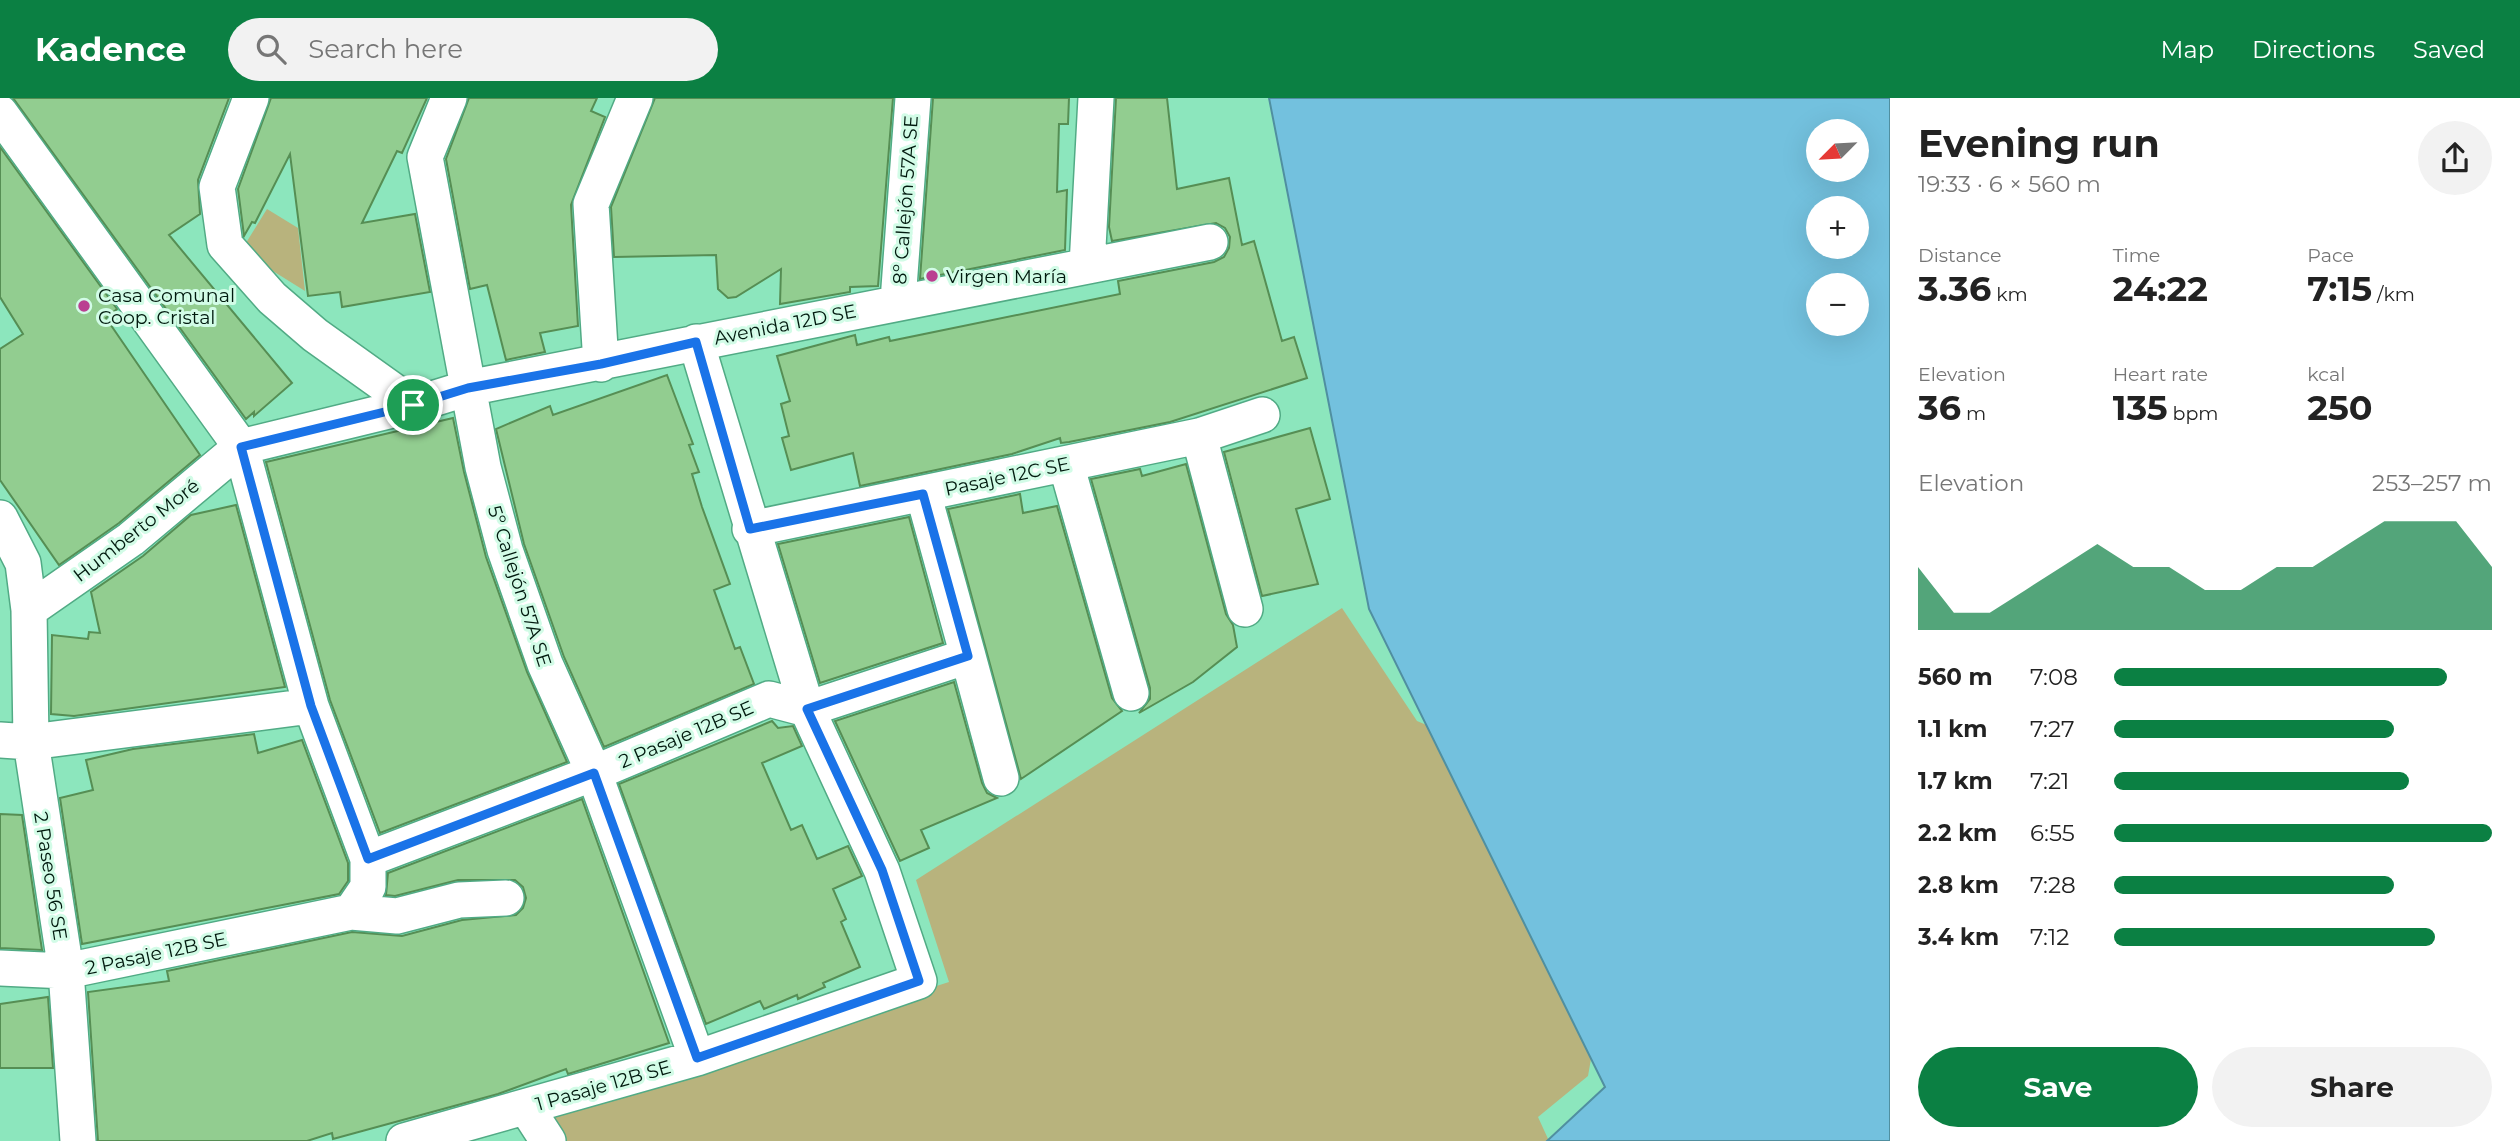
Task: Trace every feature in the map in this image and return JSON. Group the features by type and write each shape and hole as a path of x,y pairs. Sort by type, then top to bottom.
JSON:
{"street":[{"name":"5º Callejón 57A SE","path":"449,98 425,157 482,467 505,550 545,664 594,773 697,1058"},
{"path":"601,364 591,204 635,98"},
{"name":"8º Callejón 57A SE","path":"898,301 913,98"},
{"path":"1087,267 1096,98"},
{"path":"249,99 217,187 225,245 272,298 315,335 413,405"},
{"path":"0,113 241,447 311,706 368,859 369,887 351,912"},
{"name":"Avenida 12D SE","path":"241,447 413,405 468,388 601,364 898,301 1210,242"},
{"path":"696,342 750,529 807,709 968,656"},
{"name":"Pasaje 12C SE","path":"750,529 1199,436 1262,415"},
{"path":"1199,436 1245,609"},
{"name":"Humberto Moré","path":"29,610 131,538 241,447"},
{"path":"1066,464 1130,693"},
{"path":"923,494 1001,778"},
{"name":"2 Paseo 56 SE","path":"4,531 23,563 29,610 15,741 66,971 78,1141"},
{"name":"2 Pasaje 12B SE","path":"368,859 594,773 769,699 807,709"},
{"path":"15,741 311,706"},
{"name":"1 Pasaje 12B SE","path":"404,1141 697,1058 919,981 882,870 807,709"},
{"name":"2 Pasaje 12B SE","path":"0,968 66,971 351,912 397,916 459,900 506,898"},
{"path":"526,1107 548,1141"}],"shaded area":[{"path":"267,209 298,228 305,291 241,251"},
{"path":"1342,608 1417,721 1455,737 1598,1019 1588,1076 1538,1117 1549,1141 559,1141 540,1113 949,982 916,880"}],"water":[{"path":"1269,98 1890,98 1890,1141 1547,1141 1605,1087 1369,609"}],"building":[{"path":"13,98 229,98 198,180 200,214 169,235 292,383 254,416 254,412 246,419"},
{"path":"271,98 427,98 402,153 397,151 362,223 415,214 430,292 342,307 340,292 308,296 290,154 255,223 252,222 244,236 238,189"},
{"path":"469,98 597,98 591,111 605,117 571,205 578,326 540,333 545,352 506,360 487,285 470,289 446,159"},
{"path":"655,98 893,98 878,286 850,287 850,292 780,304 781,269 736,297 728,298 718,289 716,255 614,257 611,207"},
{"path":"933,98 1069,98 1068,124 1059,124 1057,192 1067,190 1065,250 920,279"},
{"path":"1116,98 1167,98 1177,189 1229,178 1242,245 1254,241 1282,341 1294,337 1307,378 1170,422 1069,442 1061,443 1060,438 1012,454 860,486 853,453 791,470 782,438 789,436 781,404 790,401 777,356 855,335 857,345 889,337 890,341 1120,294 1118,281 1214,262 1224,257 1229,248 1230,237 1225,228 1216,223 1112,241 1109,227"},
{"path":"0,147 117,309 106,318 200,455 119,523 59,565 0,480 0,349 23,334 0,297"},
{"path":"667,375 693,444 689,445 699,472 692,474 730,584 714,590 735,649 740,647 754,684 604,747 564,657 524,544 496,429 550,406 553,415"},
{"path":"453,418 486,557 527,672 567,762 380,833 330,700 266,462"},
{"path":"1310,428 1330,499 1296,509 1318,584 1262,596 1224,452"},
{"path":"1186,464 1237,647 1193,682 1139,713 1150,699 1150,688 1091,479 1140,469 1142,476"},
{"path":"1020,494 1023,513 1057,506 1112,698 1122,711 1021,779 948,509"},
{"path":"236,505 285,687 74,716 51,714 52,635 88,639 89,632 100,633 91,592 143,556 191,515"},
{"path":"909,517 943,643 820,683 778,544"},
{"path":"954,682 982,783 987,793 997,798 921,830 929,848 900,861 835,721"},
{"path":"772,721 778,728 793,726 802,746 762,763 791,830 802,825 817,859 848,846 862,876 833,889 846,919 841,922 860,967 823,983 825,987 798,999 797,995 764,1009 760,1001 706,1024 619,784"},
{"path":"254,734 258,753 302,740 348,863 348,881 339,894 82,944 60,798 93,790 86,760 133,749"},
{"path":"582,799 669,1043 568,1074 566,1069 498,1094 333,1139 332,1133 307,1141 98,1141 88,992 169,981 167,971 352,932 402,936 462,920 516,915 523,908 526,898 523,887 515,880 458,880 395,896 386,895 388,873"},
{"path":"0,814 22,815 42,950 0,948"},
{"path":"48,997 53,1068 0,1068 0,1004"}],"place":[{"name":"Virgen María","path":"932,276"},
{"name":"Casa Comunal Coop. Cristal","path":"84,306"}],"route":[{"path":"696,342 750,529 923,494 968,656 807,709 882,870 919,981 697,1058 594,773 368,859 311,706 241,447 413,405 468,388 601,364 696,342"}]}
